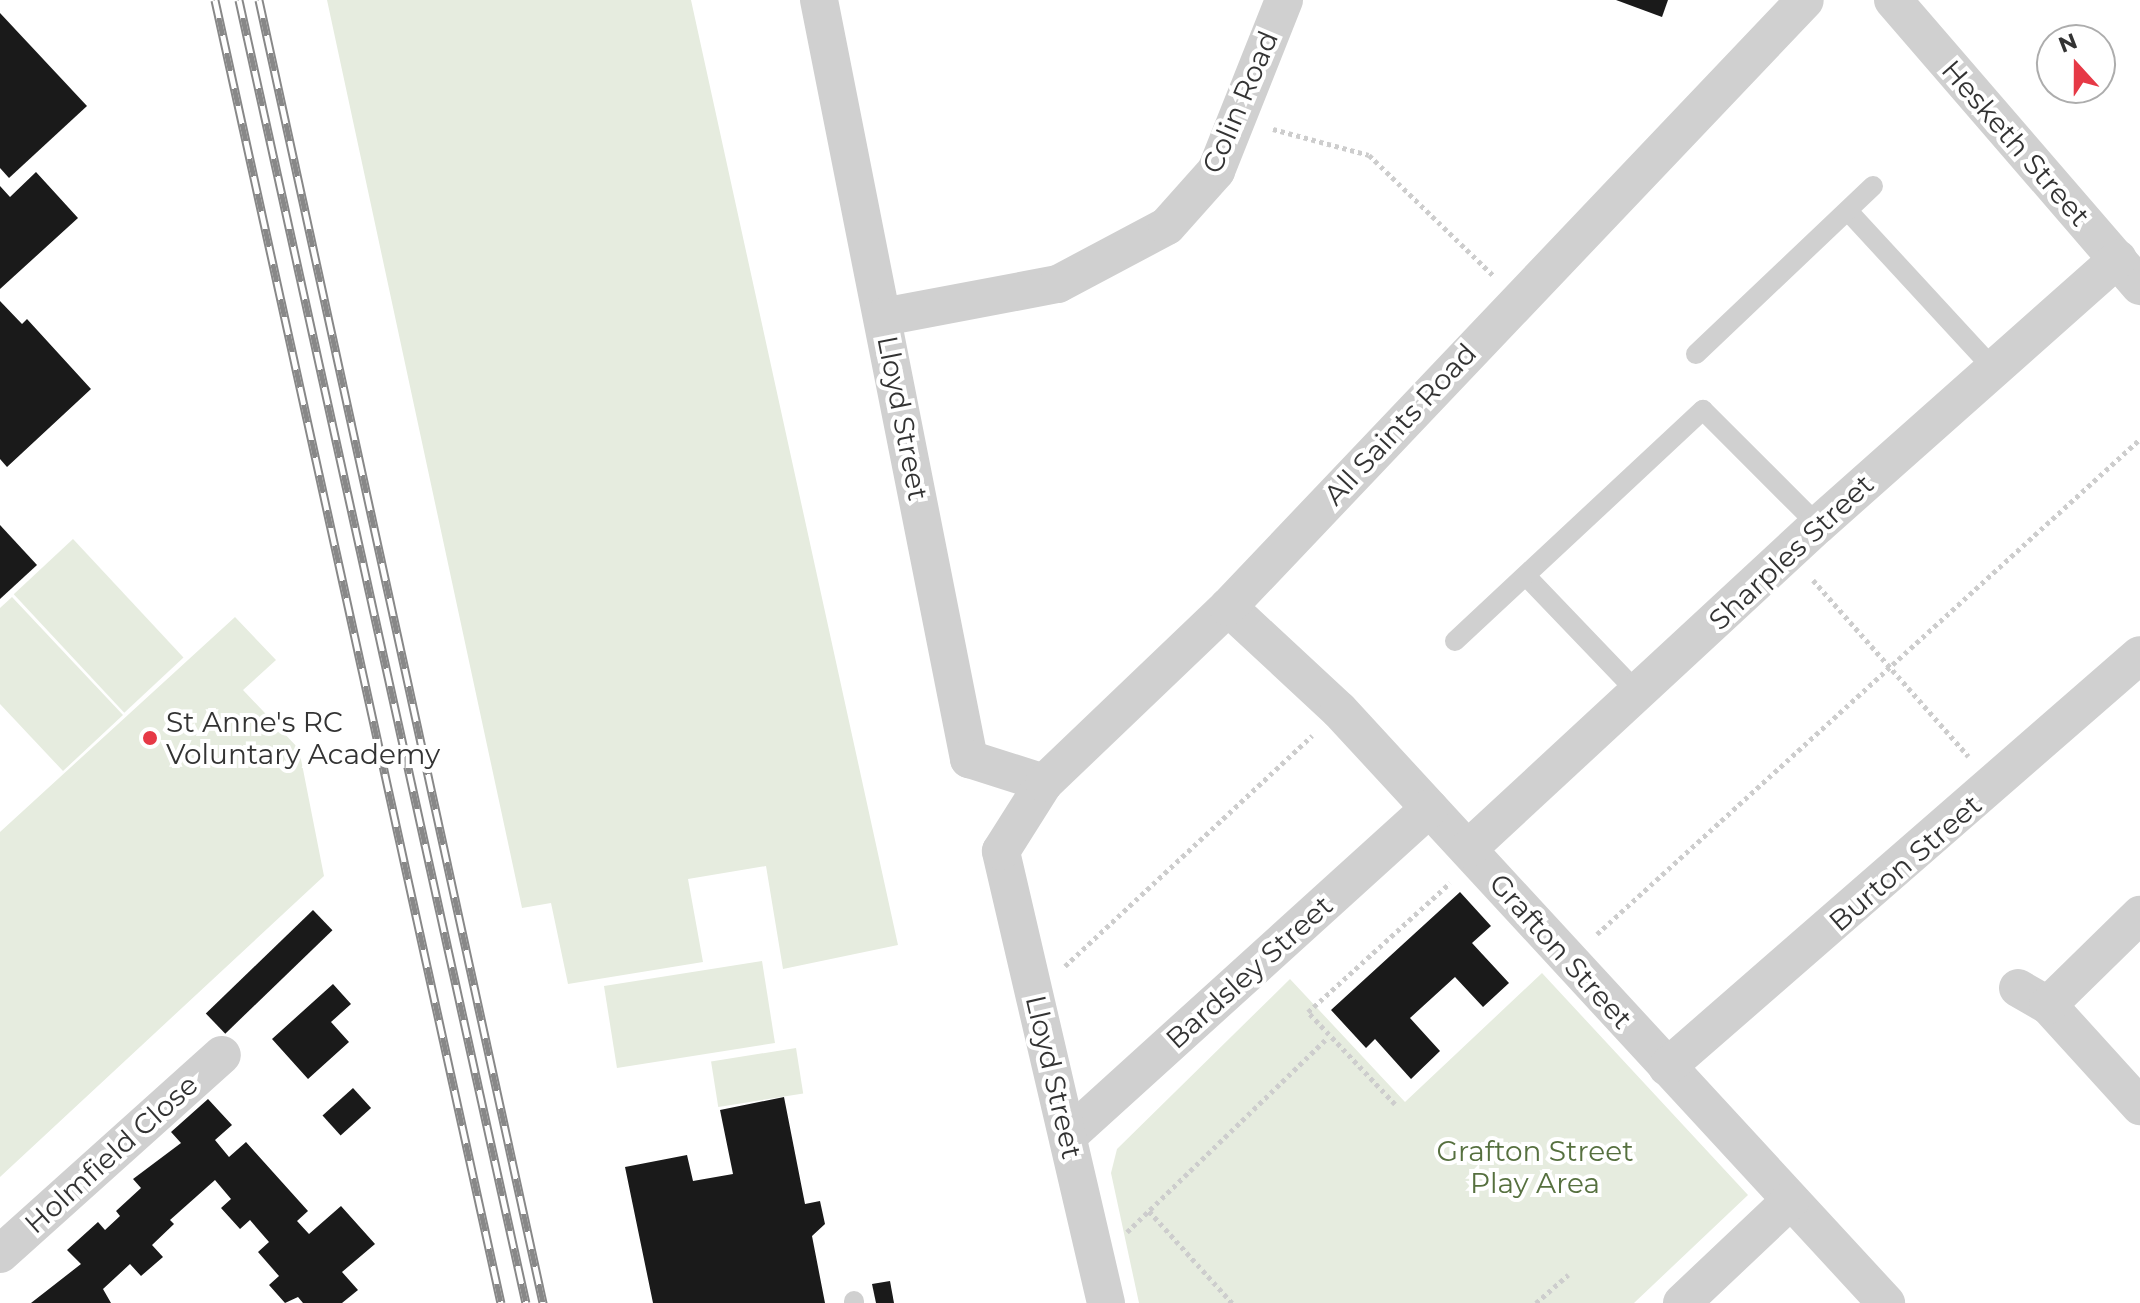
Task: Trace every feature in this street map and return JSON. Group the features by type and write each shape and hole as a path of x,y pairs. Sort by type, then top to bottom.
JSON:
{"street":[{"name":"Lloyd Street","path":"819,0 969,759 1044,783"},
{"name":"Colin Road","path":"883,317 1058,284 1167,226 1216,171 1238,120 1263,43 1284,0"},
{"name":"All Saints Road","path":"1001,851 1044,783 1228,607 1805,0"},
{"name":"Hesketh Street","path":"1893,0 2129,273"},
{"name":"Sharples Street","path":"1473,854 1818,525 1994,369 2129,273"},
{"name":"Grafton Street","path":"1228,607 1339,710 1886,1303"},
{"name":"Burton Street","path":"1667,1067 1994,787 2140,655"},
{"name":"Bardsley Street","path":"1068,1136 1430,808"},
{"name":"Lloyd Street","path":"1001,851 1106,1303"},
{"path":"2140,915 2033,997 2140,1106"},
{"name":"Holmfield Close","path":"0,1254 222,1055"},
{"path":"1682,1303 1790,1201"}],"lane":[{"path":"1696,354 1873,186"},
{"path":"1848,211 1994,369"},
{"path":"1455,641 1703,410 1818,525"},
{"path":"1526,576 1639,694"}],"path":[{"path":"1238,120 1369,155 1518,299"},
{"path":"1569,959 2140,439"},
{"path":"1788,553 1892,666 1994,787"},
{"path":"1035,995 1339,710"},
{"path":"1395,1104 1327,1038 1308,1012 1473,854"},
{"path":"1093,1245 1124,1235 1327,1038"},
{"path":"1149,1211 1232,1303"},
{"path":"1536,1303 1568,1275"}],"green space":[{"path":"327,0 691,0 898,945 783,969 766,866 688,879 703,962 568,984 551,903 522,908"},
{"path":"73,539 183,657 124,713 14,594"},
{"path":"12,597 123,715 63,771 0,704 0,608"},
{"path":"235,617 276,660 243,690 299,749 324,876 0,1177 0,832"},
{"path":"762,961 775,1043 617,1068 604,986"},
{"name":"Grafton Street Play Area","path":"1542,973 1748,1195 1634,1303 1139,1303 1111,1173 1117,1149 1290,979 1405,1102"},
{"path":"796,1048 803,1093 718,1107 711,1061"}],"building":[{"path":"1616,0 1668,0 1662,17"},
{"path":"0,13 87,106 9,178 0,168"},
{"path":"36,172 78,218 0,289 0,186 10,197"},
{"path":"0,301 22,324 27,319 91,389 7,467 0,459"},
{"path":"0,525 37,565 0,599"},
{"path":"1460,892 1491,926 1472,943 1509,983 1483,1007 1455,977 1410,1018 1440,1051 1411,1079 1375,1039 1366,1048 1331,1010"},
{"path":"313,910 332,930 225,1034 206,1014"},
{"path":"333,984 351,1004 331,1022 349,1042 308,1079 272,1039"},
{"path":"353,1088 371,1108 341,1135 323,1115"},
{"path":"784,1097 805,1204 820,1201 825,1224 812,1236 825,1303 653,1303 625,1167 687,1155 693,1181 733,1174 720,1110"},
{"path":"208,1099 232,1125 215,1140 229,1157 246,1142 308,1211 297,1221 309,1234 341,1206 375,1244 342,1272 358,1290 342,1303 303,1303 298,1297 285,1303 269,1285 279,1276 258,1252 269,1242 250,1220 240,1229 221,1208 231,1199 215,1180 170,1220 174,1224 152,1245 163,1257 141,1276 130,1264 103,1289 111,1303 31,1303 81,1264 67,1250 98,1222 105,1230 120,1216 116,1211 141,1188 133,1179 181,1143 171,1132"},
{"path":"890,1281 894,1303 876,1303 872,1284"}],"railway":[{"path":"215,0 501,1303"},
{"path":"239,0 526,1303"},
{"path":"259,0 543,1303"}],"place":[{"name":"St Anne's RC Voluntary Academy","path":"150,738"}]}
